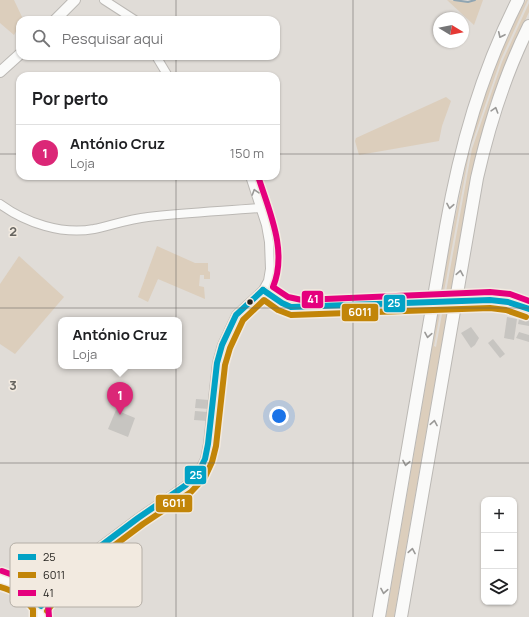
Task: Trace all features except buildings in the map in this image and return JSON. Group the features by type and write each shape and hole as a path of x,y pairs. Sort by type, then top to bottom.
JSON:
{"highway":[{"path":"379,617 457,168 468,124 481,84 518,0"},
{"path":"401,617 477,178 497,103 529,26"}],"main road":[{"path":"59,16 75,0"},
{"path":"0,72 16,58"},
{"path":"0,579 10,582"},
{"path":"39,607 41,617"}],"street":[{"path":"104,0 128,16"},
{"path":"158,60 166,72"},
{"path":"105,543 186,485 198,473 204,459 208,444 217,363 222,344 236,314 263,290 268,281 270,259 266,225 251,180"},
{"path":"0,204 24,219 64,229 80,230 94,229 146,218 260,208"},
{"path":"263,290 282,303 292,307 490,300 508,302 529,309"},
{"path":"37,617 39,607"}],"shaded area":[{"path":"0,0 14,0 22,16 16,16 16,31 14,35 0,23"},
{"path":"447,0 468,2 483,0 474,25 469,20 469,12 460,12"},
{"path":"526,0 528,0 501,59 470,146 480,108 493,71"},
{"path":"529,3 529,12 506,62 491,101 471,175 394,617 386,617 450,243 468,154 434,346 436,347 472,149 502,62"},
{"path":"446,97 451,101 442,126 439,141 359,155 355,141 356,138"},
{"path":"157,246 195,263 208,263 210,279 204,279 204,275 200,275 199,286 204,287 205,299 158,279 148,302 138,297"},
{"path":"19,256 64,297 15,354 0,344 0,284"}],"waterway":[{"path":"454,0 468,2 475,0"}],"transit line":[{"name":"41","path":"259,180 272,217 278,245 279,259 273,287 288,297 302,300 490,292 510,294 529,301"},
{"name":"25","path":"263,290 282,303 291,307 490,300 508,302 529,309"},
{"name":"25","path":"105,543 186,485 198,473 205,459 208,444 217,363 222,345 236,315 263,290"},
{"name":"6011","path":"118,543 191,492 205,477 212,462 216,446 225,365 230,348 243,320 264,300 278,310 291,315 490,308 506,310 526,317"},
{"name":"41","path":"2,571 10,574"},
{"name":"6011","path":"0,587 10,590"},
{"name":"6011","path":"31,607 33,609 33,617"},
{"name":"41","path":"48,607 49,617"},
{"name":"6011","path":"47,611 50,607"}],"place":[{"name":"António Cruz","path":"120,415"}]}
